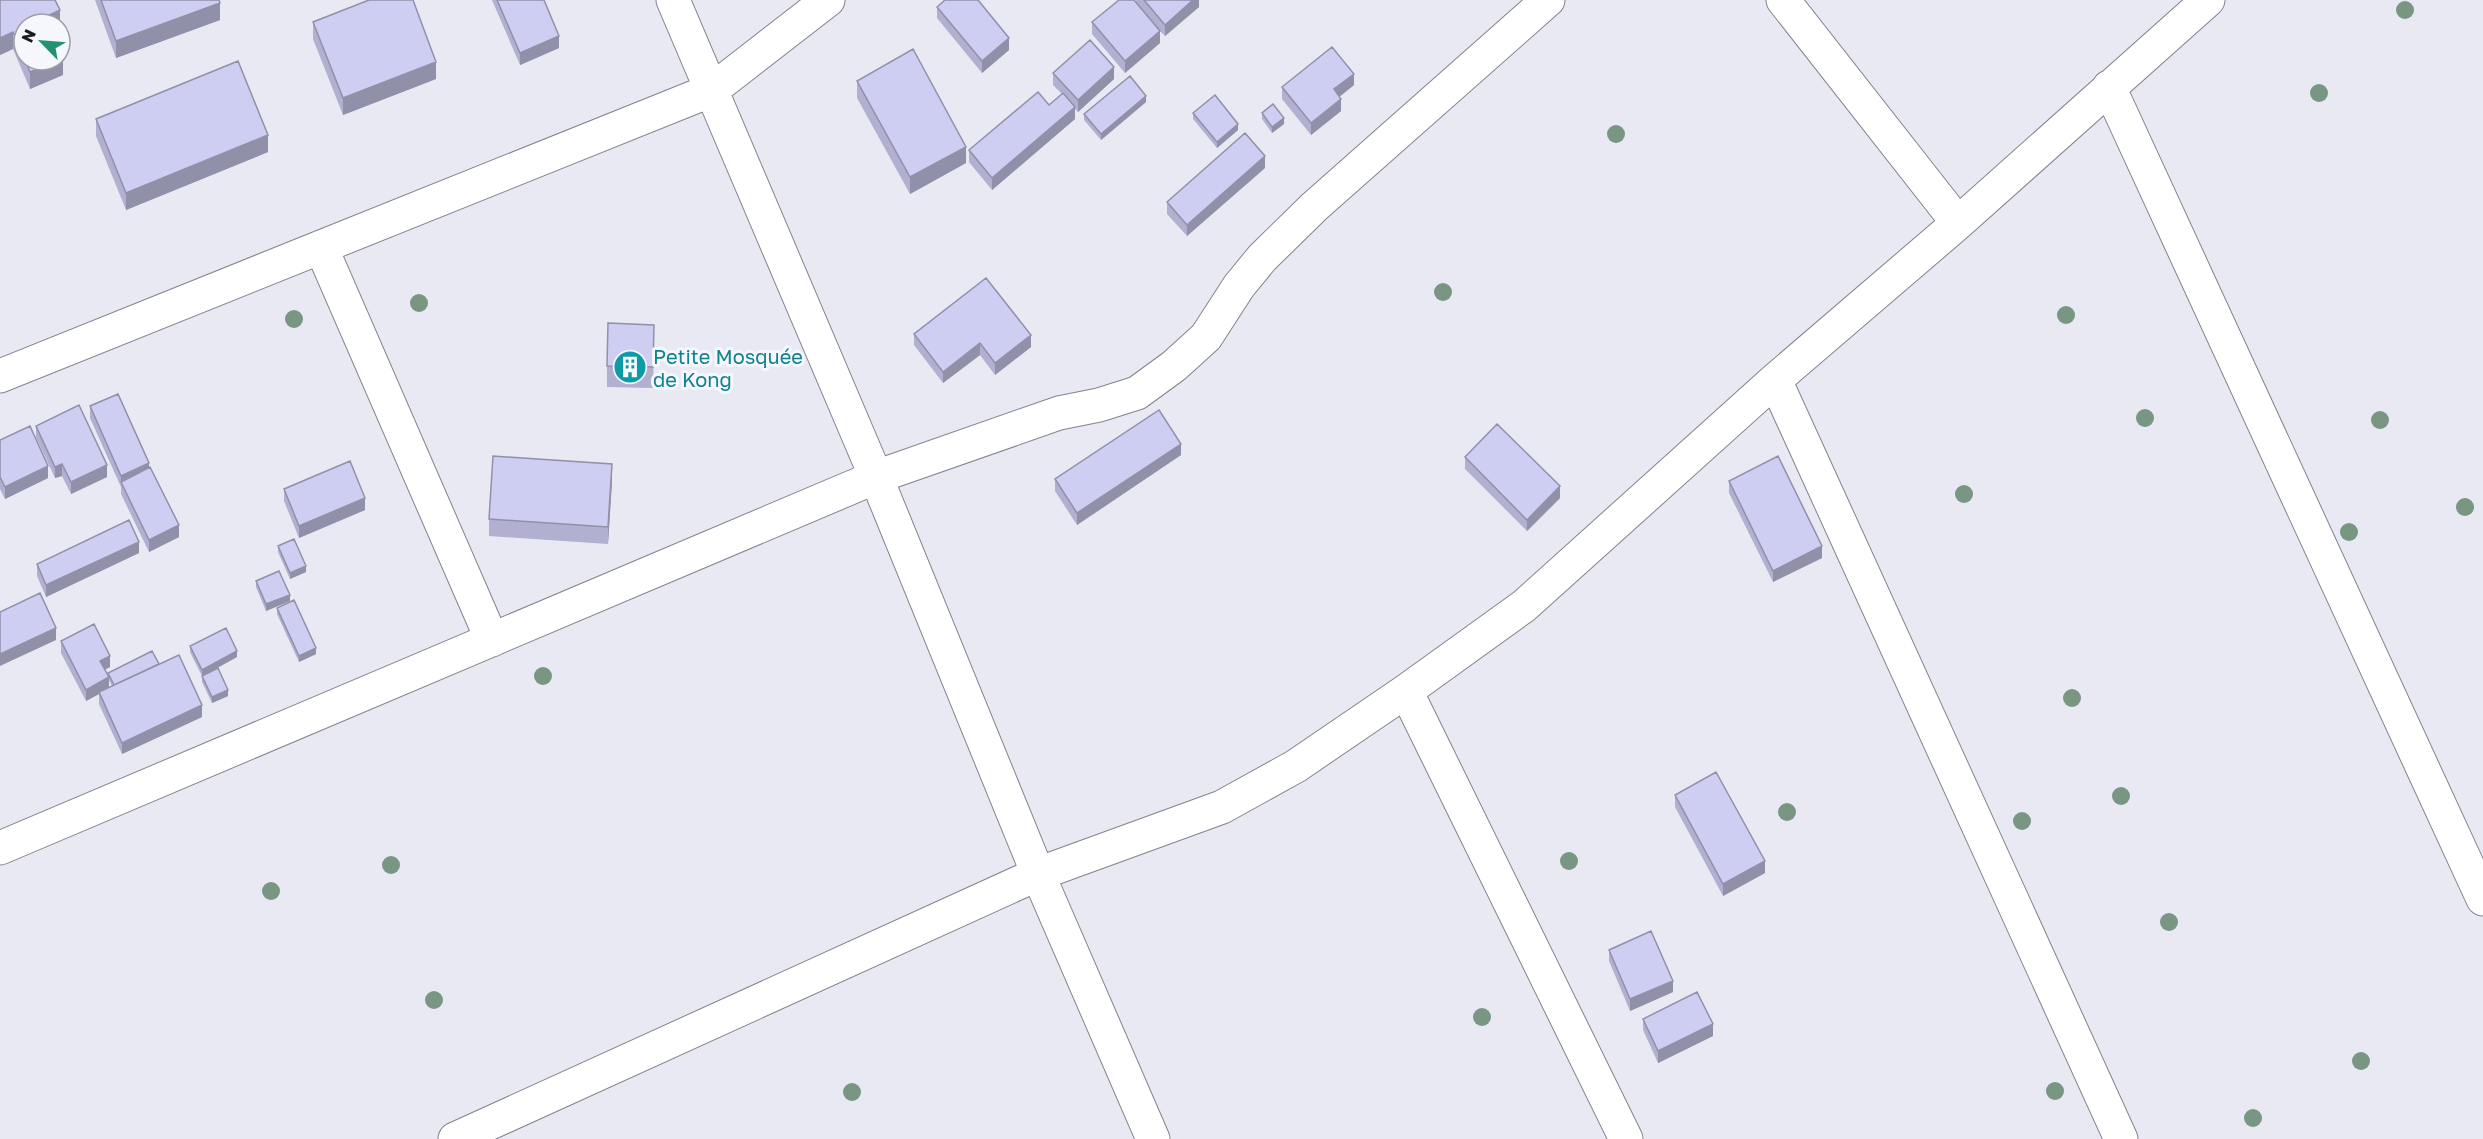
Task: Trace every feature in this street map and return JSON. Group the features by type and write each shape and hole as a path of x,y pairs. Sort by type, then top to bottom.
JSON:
{"street":[{"path":"673,0 876,477 1038,874 1152,1139"},
{"path":"0,376 711,90 828,0"},
{"path":"0,848 876,477 1059,413 1099,405 1137,393 1174,366 1206,337 1239,286 1262,258 1314,207 1548,0"},
{"path":"1783,0 1958,223"},
{"path":"455,1139 1038,874 1222,807 1296,766 1524,606 1775,380 1958,223 2208,0"},
{"path":"2109,87 2483,899"},
{"path":"321,247 492,640"},
{"path":"1775,380 2121,1139"},
{"path":"1406,691 1626,1139"}],"building":[{"path":"0,0 55,0 60,10 56,12 12,12 12,32 0,38"},
{"path":"101,0 219,0 220,3 116,41"},
{"path":"369,0 413,0 436,62 343,98 313,22"},
{"path":"497,0 544,0 559,36 520,53"},
{"path":"945,0 978,0 1009,38 982,61 937,7"},
{"path":"1119,0 1134,0 1160,31 1125,61 1092,22"},
{"path":"1144,0 1193,0 1165,25"},
{"path":"1090,40 1114,67 1078,100 1053,73"},
{"path":"1332,47 1354,74 1334,89 1341,99 1311,123 1282,87"},
{"path":"913,49 966,147 910,177 857,81"},
{"path":"238,61 268,135 126,193 96,119"},
{"path":"1130,76 1146,96 1101,134 1084,114"},
{"path":"1038,92 1049,105 1063,93 1075,107 992,178 969,150"},
{"path":"1215,95 1238,124 1217,142 1193,113"},
{"path":"1273,104 1284,118 1272,127 1262,113"},
{"path":"1245,133 1265,156 1187,225 1167,202"},
{"path":"986,278 1031,335 995,363 980,343 943,372 914,334"},
{"path":"608,323 654,325 653,367 607,366"},
{"path":"118,394 149,463 121,476 90,406"},
{"path":"79,405 107,465 71,482 62,464 55,467 36,426"},
{"path":"1159,410 1181,444 1077,513 1055,479"},
{"path":"1497,424 1560,486 1527,520 1465,457"},
{"path":"30,426 48,466 5,487 0,477 0,440"},
{"path":"493,456 612,464 608,527 489,519"},
{"path":"1778,456 1822,546 1773,571 1729,481"},
{"path":"350,461 365,498 299,526 284,489"},
{"path":"150,467 179,525 149,540 121,482"},
{"path":"129,520 139,542 46,585 37,564"},
{"path":"294,539 306,566 290,573 278,546"},
{"path":"279,571 290,595 266,604 256,581"},
{"path":"40,593 56,628 0,654 0,612"},
{"path":"294,600 316,648 299,656 277,608"},
{"path":"94,624 110,656 100,661 109,677 86,690 61,641"},
{"path":"226,628 237,651 202,670 190,646"},
{"path":"152,651 159,664 114,685 108,673"},
{"path":"179,655 202,705 122,743 99,692"},
{"path":"218,668 228,690 212,697 202,676"},
{"path":"1716,772 1765,861 1723,884 1675,795"},
{"path":"1651,931 1673,981 1630,999 1609,950"},
{"path":"1697,992 1713,1024 1658,1051 1643,1019"}],"place":[{"name":"Petite Mosquée de Kong","path":"630,367"}]}
